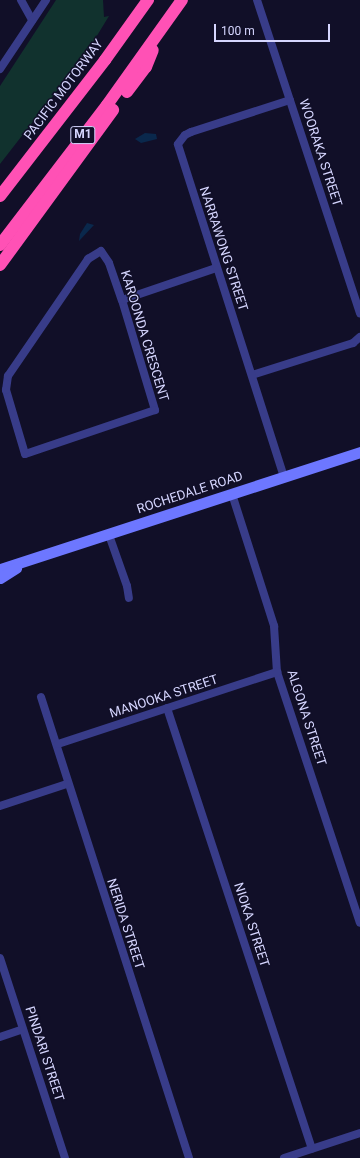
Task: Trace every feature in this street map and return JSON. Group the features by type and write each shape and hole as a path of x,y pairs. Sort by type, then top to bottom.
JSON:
{"highway":[{"name":"PACIFIC MOTORWAY","path":"0,196 105,60 148,0"},
{"name":"M1","path":"0,245 166,24 182,0"},
{"path":"0,265 146,66 166,24"}],"main road":[{"name":"ROCHEDALE ROAD","path":"0,569 109,535 360,452"},
{"name":"ROCHEDALE ROAD","path":"0,578 28,561"}],"street":[{"path":"21,0 32,20"},
{"path":"0,69 46,0"},
{"name":"WOORAKA STREET","path":"257,0 360,313"},
{"name":"NARRAWONG STREET","path":"284,477 178,151 180,140 191,132 290,100"},
{"name":"KAROONDA CRESCENT","path":"100,251 109,263 122,300 155,410 25,454 6,390 8,376 88,259 100,251"},
{"path":"122,300 216,268"},
{"path":"252,375 353,343 360,337"},
{"name":"ALGONA STREET","path":"232,494 274,626 277,672 360,923"},
{"path":"109,535 127,586 129,598"},
{"name":"MANOOKA STREET","path":"58,744 277,672"},
{"name":"NERIDA STREET","path":"41,697 58,744 67,784 189,1158"},
{"name":"NIOKA STREET","path":"167,708 312,1149"},
{"path":"0,806 67,784"},
{"name":"PINDARI STREET","path":"0,958 66,1158"},
{"path":"0,1037 23,1029"},
{"path":"284,1158 360,1133"}],"green space":[{"path":"56,0 103,0 104,17 109,16 87,52 0,164 0,86"}],"water":[{"path":"145,133 156,134 157,139 141,143 135,139"},
{"path":"87,223 94,225 79,241 80,234"}]}
